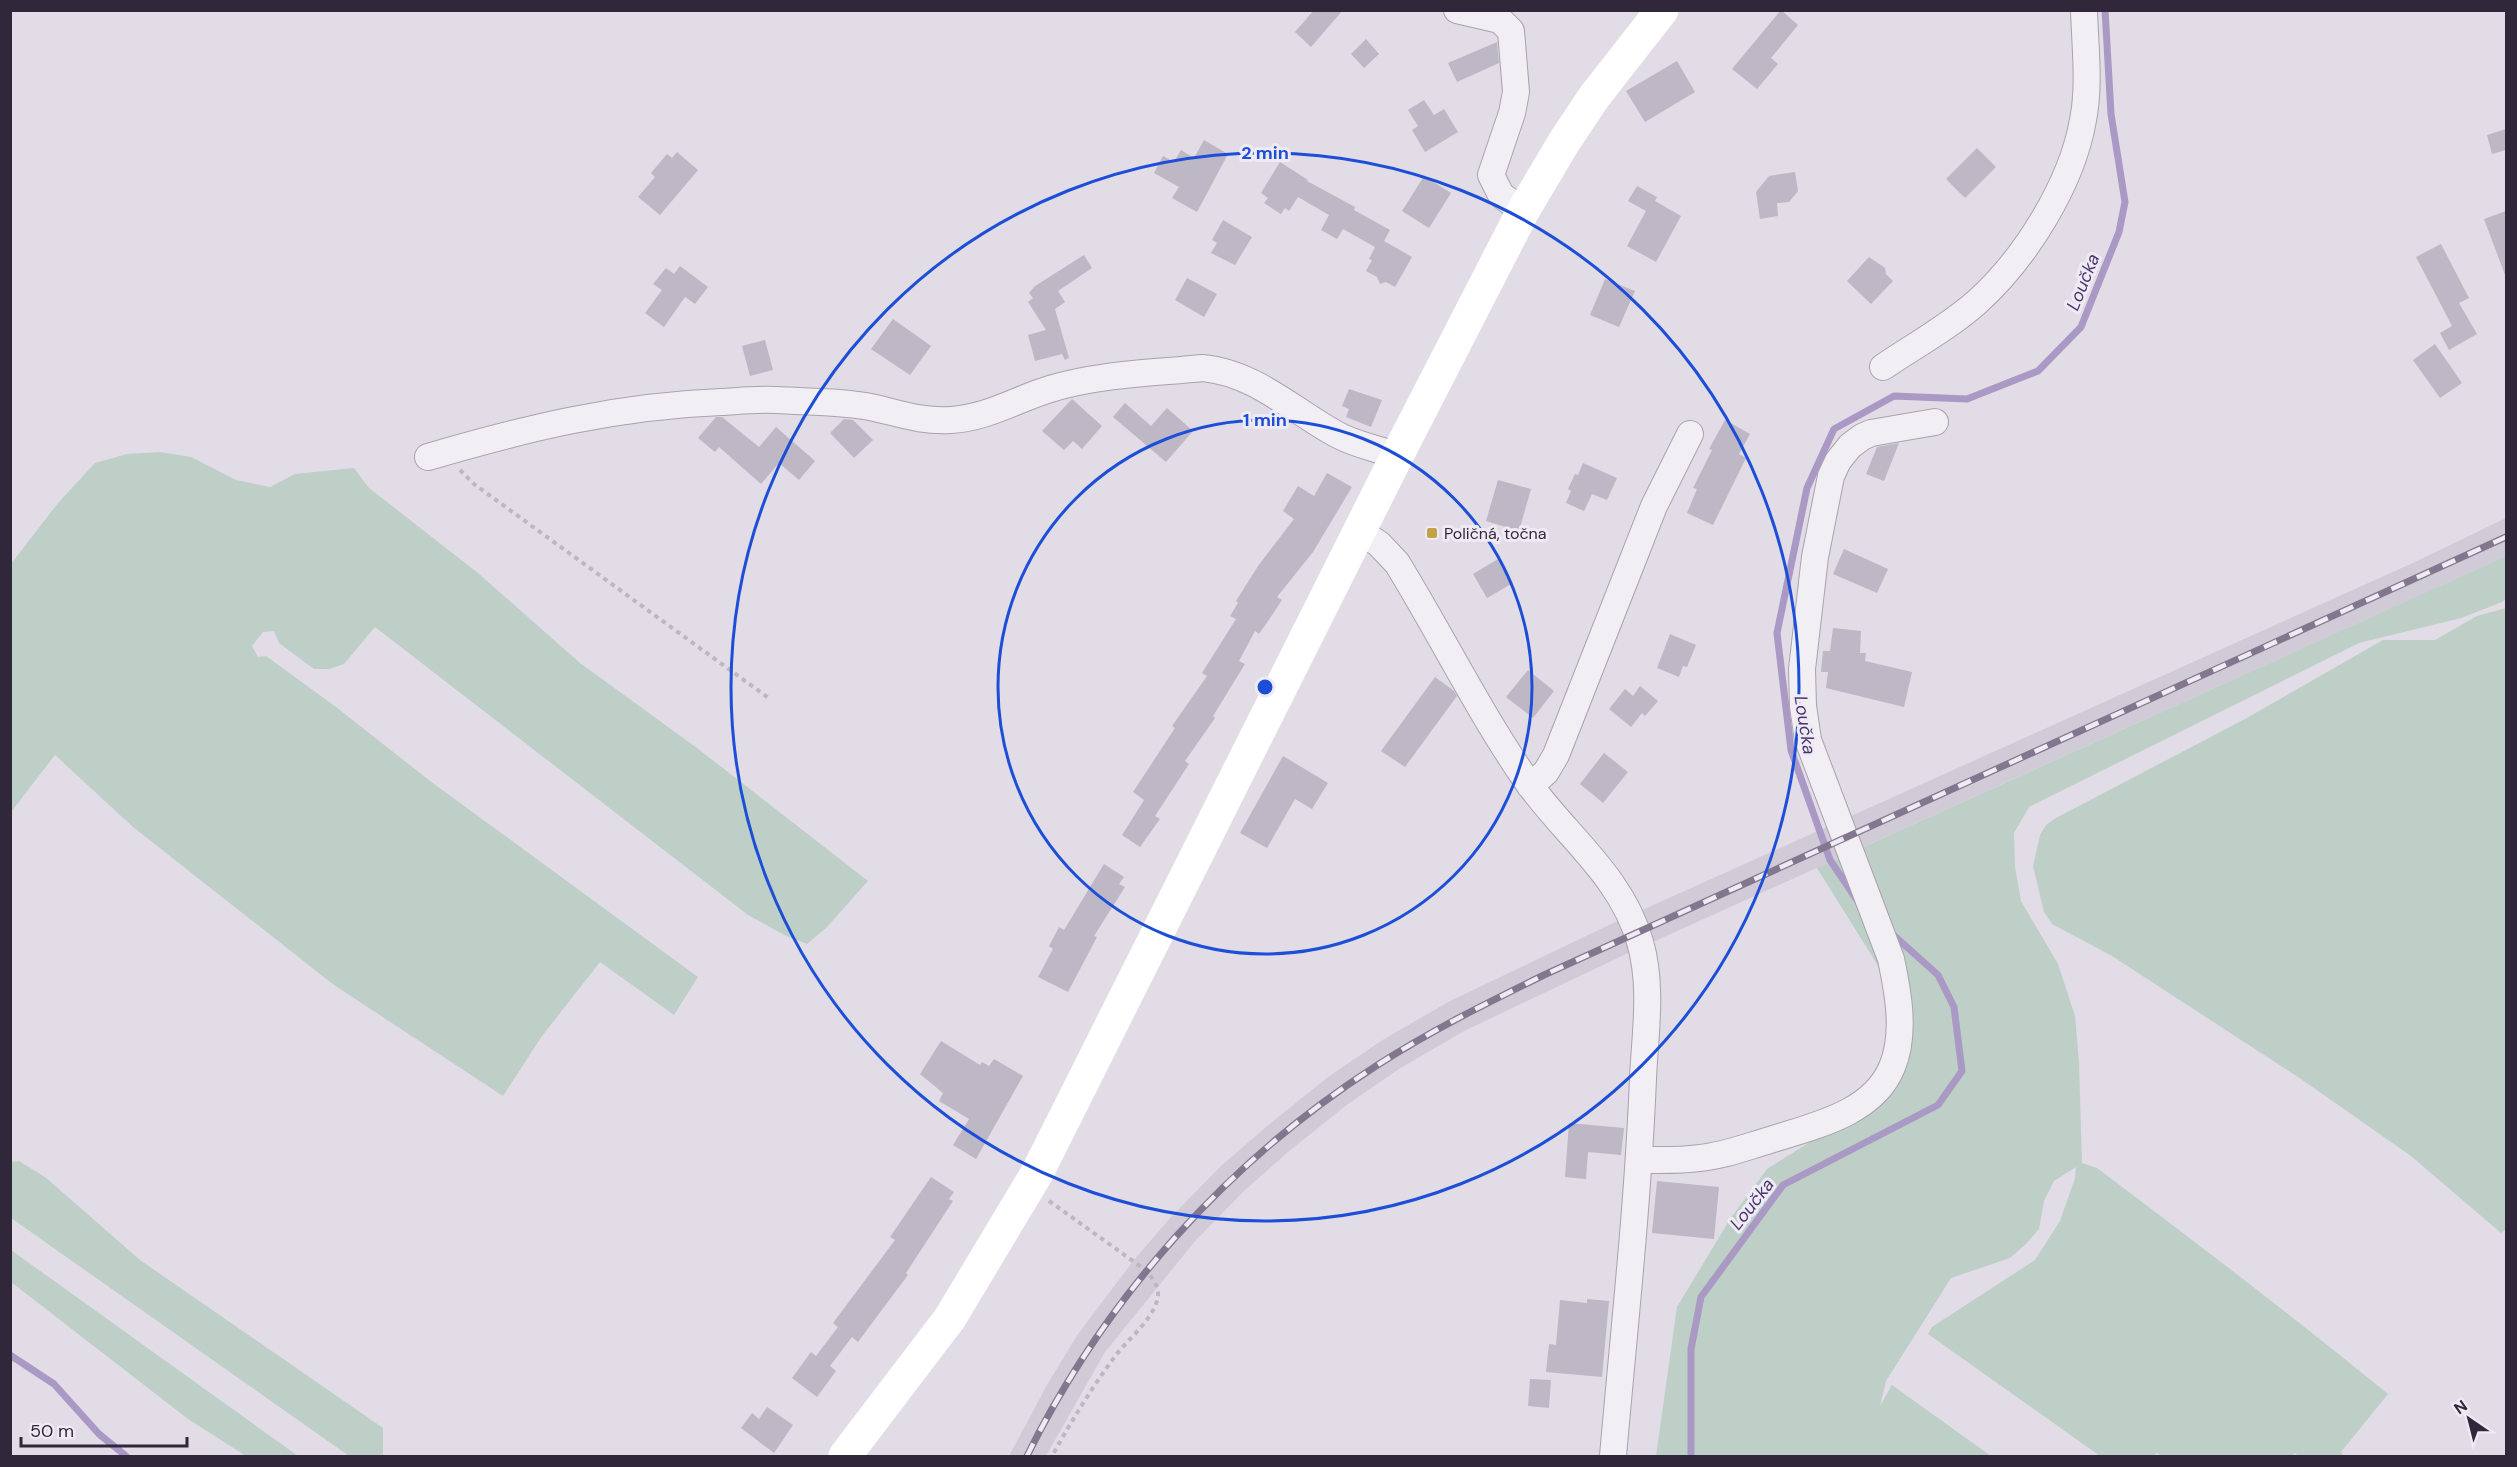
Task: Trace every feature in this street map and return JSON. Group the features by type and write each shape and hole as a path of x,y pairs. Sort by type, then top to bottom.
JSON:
{"main road":[{"path":"845,1456 950,1318 1029,1186 1397,456 1524,211 1564,142 1594,97 1662,10"}],"street":[{"path":"1457,10 1500,20 1511,31 1516,92 1512,113 1491,176 1501,195 1524,211"},
{"path":"1883,367 1977,302 2018,255 2057,194 2070,165 2084,119 2084,10"},
{"path":"440,454 511,433 581,417 693,403 772,400 848,404 876,408 907,417 951,420 994,411 1074,383 1203,368 1222,370 1240,376 1336,435 1397,456"},
{"path":"1639,1160 1673,1160 1725,1154 1836,1118 1872,1095 1883,1084 1892,1069 1899,1032 1897,988 1891,958 1808,740 1803,706 1803,669 1818,537 1831,476 1838,461 1850,446 1871,433 1935,422"},
{"path":"1530,786 1546,772 1556,755 1654,506 1690,434"},
{"path":"1360,531 1379,544 1397,563 1530,786 1610,880 1627,908 1641,944 1647,992 1639,1160 1613,1456"}],"path":[{"path":"440,454 457,466 474,484 770,699"},
{"path":"1029,1186 1147,1271 1157,1287 1158,1296 1154,1308 1092,1390 1052,1456"}],"shaded area":[{"path":"160,452 191,457 236,480 270,487 295,474 354,468 369,488 478,573 580,663 697,748 868,881 826,928 807,944 786,936 748,915 375,627 344,664 329,669 314,669 279,643 274,631 263,632 252,646 258,657 266,656 336,707 430,781 698,977 674,1015 600,962 542,1036 503,1096 334,985 133,827 55,755 11,812 11,564 58,503 95,463 127,454"},
{"path":"2506,518 2506,556 1622,956 1464,1031 1399,1069 1348,1104 1288,1152 1244,1191 1196,1240 1105,1352 1046,1456 1009,1456 1047,1385 1078,1334 1134,1260 1171,1217 1221,1166 1266,1127 1328,1077 1381,1041 1448,1002 1609,925 2415,562"},
{"path":"2506,556 2506,599 2502,602 2461,618 2359,643 2029,807 2014,833 2015,867 2021,901 2058,964 2075,1016 2079,1062 2082,1163 2097,1168 2207,1251 2388,1394 2341,1452 2344,1456 2298,1456 2295,1453 2292,1456 2161,1456 2157,1453 2153,1456 2100,1456 1928,1334 1932,1327 2035,1260 2060,1221 2075,1178 2076,1167 2054,1181 2044,1201 2039,1229 2026,1244 2010,1258 1951,1278 1886,1381 1880,1406 1892,1385 1991,1456 1656,1456 1677,1307 1730,1219 1767,1169 1879,1096 1900,1001 1817,868"},
{"path":"2506,608 2506,1229 2501,1233 2411,1156 2301,1079 2112,956 2052,924 2044,912 2033,866 2040,835 2046,825 2054,819 2245,719 2383,640 2435,640 2477,616"},
{"path":"10,1159 13,1162 19,1161 45,1177 140,1260 383,1428 383,1456 349,1456 11,1218"},
{"path":"11,1250 298,1456 246,1456 188,1419 11,1282"}],"building":[{"path":"1314,10 1343,10 1311,47 1295,32"},
{"path":"1781,10 1798,25 1771,58 1778,64 1757,89 1732,69"},
{"path":"1366,39 1379,54 1364,68 1351,54"},
{"path":"1497,42 1499,63 1457,82 1448,63"},
{"path":"1677,61 1695,92 1645,122 1626,91"},
{"path":"1424,100 1434,115 1444,109 1458,132 1425,152 1412,130 1418,126 1408,110"},
{"path":"2506,129 2506,150 2492,154 2487,135"},
{"path":"1204,140 1228,154 1197,212 1172,198 1179,187 1154,173 1163,156 1174,162 1181,150 1194,158"},
{"path":"1977,148 1996,167 1965,198 1946,179"},
{"path":"677,152 698,170 660,215 638,197 655,177 651,173 667,154 672,158"},
{"path":"1280,162 1307,181 1355,207 1354,210 1390,230 1384,241 1412,257 1395,287 1386,282 1380,284 1377,277 1366,271 1375,247 1343,229 1337,239 1321,230 1329,215 1298,197 1289,211 1285,208 1281,214 1264,203 1268,198 1261,193"},
{"path":"1795,172 1798,191 1789,202 1777,203 1778,216 1760,219 1756,192 1769,176"},
{"path":"1424,176 1451,193 1429,228 1402,211"},
{"path":"1637,186 1657,197 1655,201 1681,216 1656,262 1627,246 1646,211 1628,201"},
{"path":"2506,211 2506,274 2505,275 2484,219"},
{"path":"1223,220 1252,237 1235,265 1211,253 1217,243 1212,240"},
{"path":"2441,244 2469,298 2459,303 2477,334 2449,350 2440,333 2452,326 2416,257"},
{"path":"1084,255 1092,268 1058,291 1065,302 1055,309 1069,358 1065,360 1062,354 1035,361 1028,335 1046,330 1028,302 1033,298 1029,293 1035,286"},
{"path":"1869,257 1885,268 1886,274 1893,281 1871,304 1847,281"},
{"path":"680,266 708,287 695,304 685,297 664,327 645,313 662,290 653,284 666,268 674,274"},
{"path":"1187,278 1217,294 1204,317 1175,300"},
{"path":"1605,279 1635,291 1619,327 1590,315"},
{"path":"893,319 931,346 910,375 871,349"},
{"path":"765,340 773,370 750,376 742,346"},
{"path":"2435,344 2462,383 2440,398 2413,360"},
{"path":"1349,389 1382,400 1371,427 1346,417 1349,409 1342,406"},
{"path":"1072,399 1102,426 1082,449 1073,441 1064,450 1042,431"},
{"path":"1125,403 1151,426 1167,408 1193,431 1166,462 1113,417"},
{"path":"716,417 722,417 759,447 776,427 815,461 799,480 779,463 761,484 719,447 715,452 698,438"},
{"path":"844,419 853,420 873,440 854,458 830,433"},
{"path":"1725,420 1750,434 1739,454 1746,458 1713,525 1687,513 1697,489 1693,488 1712,450 1709,449"},
{"path":"1899,443 1884,481 1866,474 1877,447"},
{"path":"1583,463 1617,478 1607,500 1592,494 1584,511 1566,503 1571,491 1568,489"},
{"path":"1327,473 1352,487 1313,552 1277,597 1282,600 1266,624 1259,634 1255,631 1239,661 1245,664 1213,716 1215,718 1185,761 1189,764 1155,816 1160,819 1140,847 1122,835 1144,800 1133,792 1175,728 1172,726 1207,676 1202,673 1236,619 1230,616 1238,603 1236,601 1258,566 1294,519 1283,511 1298,486 1314,496"},
{"path":"1498,480 1531,489 1519,531 1486,521"},
{"path":"1844,549 1888,569 1877,593 1833,574"},
{"path":"1498,559 1513,583 1487,598 1473,574"},
{"path":"1833,628 1861,631 1860,653 1866,653 1865,661 1912,672 1904,707 1826,688 1828,672 1821,672 1823,651 1830,651"},
{"path":"1670,634 1696,645 1687,667 1683,666 1679,677 1657,668"},
{"path":"1528,670 1554,691 1533,718 1506,697"},
{"path":"1435,677 1454,691 1457,696 1405,767 1381,751"},
{"path":"1640,686 1658,701 1645,716 1642,713 1631,727 1609,709 1625,689 1633,696"},
{"path":"1604,753 1628,772 1603,803 1580,784"},
{"path":"1283,756 1328,783 1312,809 1295,799 1267,848 1240,833"},
{"path":"1104,864 1124,877 1119,884 1125,887 1094,936 1097,937 1068,992 1038,977 1053,949 1049,946 1059,927 1064,930"},
{"path":"941,1041 980,1065 982,1062 989,1066 994,1059 1023,1076 976,1159 953,1145 969,1119 939,1101 943,1093 920,1074"},
{"path":"1569,1123 1624,1128 1621,1155 1588,1152 1586,1179 1565,1177"},
{"path":"931,1177 954,1192 949,1199 953,1201 906,1273 908,1275 858,1342 852,1337 830,1366 836,1371 817,1397 792,1378 811,1352 816,1356 838,1327 833,1323 895,1240 890,1237"},
{"path":"1657,1181 1719,1187 1714,1239 1652,1233"},
{"path":"1587,1299 1609,1301 1602,1377 1546,1372 1549,1344 1556,1345 1560,1300 1587,1303"},
{"path":"1530,1379 1551,1380 1549,1408 1528,1406"},
{"path":"767,1407 793,1425 774,1453 741,1428 752,1413 759,1419"}],"waterway":[{"name":"Loučka","path":"1859,903 1830,860 1791,750 1777,633 1807,488 1834,429 1894,396 1967,399 2038,371 2081,327 2119,232 2125,202 2111,114 2105,10"},
{"name":"Loučka","path":"1691,1456 1691,1349 1701,1297 1783,1185 1938,1105 1962,1071 1954,1007 1938,975 1889,931"},
{"path":"10,1355 54,1384 99,1434 126,1456"}],"railway":[{"path":"1027,1456 1058,1398 1094,1342 1133,1288 1175,1237 1221,1189 1270,1145 1322,1104 1396,1053 1544,975 2506,537"}],"place":[{"name":"Poličná, točna","path":"1432,533"}]}
